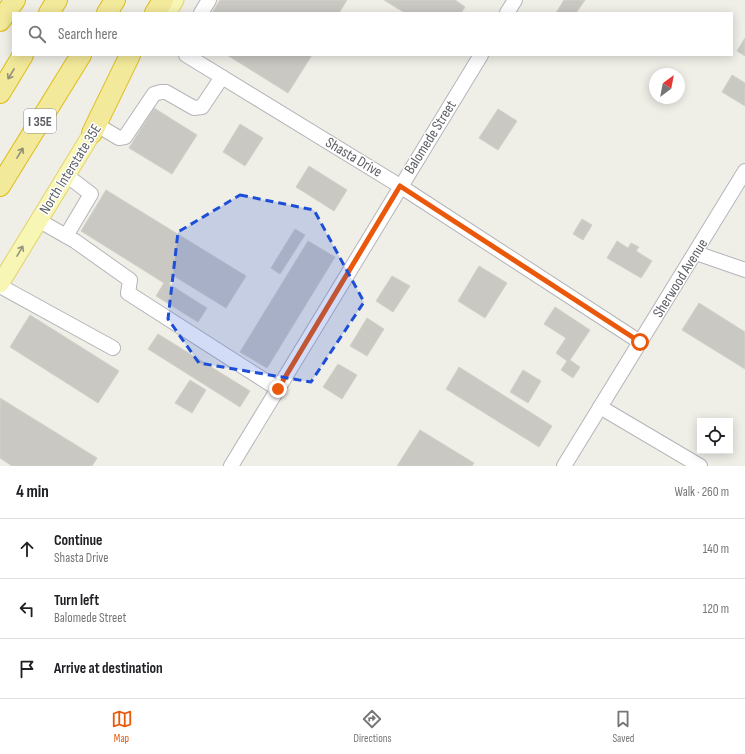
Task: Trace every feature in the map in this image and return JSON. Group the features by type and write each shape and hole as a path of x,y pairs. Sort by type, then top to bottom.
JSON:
{"highway":[{"path":"0,21 15,0"},
{"path":"50,12 57,0"},
{"path":"108,12 115,0"},
{"path":"156,12 163,0"},
{"path":"0,92 22,56"},
{"name":"I 35E","path":"0,186 80,56"},
{"path":"94,129 130,56"}],"main road":[{"path":"168,12 175,0"},
{"name":"North Interstate 35E","path":"0,285 38,220 140,56"}],"street":[{"path":"202,12 209,0"},
{"path":"508,12 515,0"},
{"name":"Shasta Drive","path":"188,56 400,186 640,342"},
{"name":"Balomede Street","path":"231,466 480,56"},
{"path":"94,129 119,138 125,137 154,94 161,92 166,92 194,108 202,107 222,77"},
{"name":"Sherwood Avenue","path":"564,466 745,172"},
{"path":"66,175 91,194 66,236"},
{"path":"38,220 66,236 130,280 128,293 278,389"},
{"path":"696,253 745,270"},
{"path":"0,285 113,348"},
{"path":"600,407 700,466"}],"highlighted area":[{"path":"240,195 314,210 364,302 311,382 199,363 168,319 178,232"}],"building":[{"path":"220,0 347,0 340,12 213,12"},
{"path":"384,0 455,0 465,7 462,12 403,12"},
{"path":"564,0 585,0 577,12 557,12"},
{"path":"745,38 745,56 737,51"},
{"path":"229,56 311,56 288,93"},
{"path":"732,75 745,83 745,106 722,92"},
{"path":"154,108 197,135 172,174 129,148"},
{"path":"498,109 517,121 498,150 479,138"},
{"path":"240,124 263,138 245,166 223,152"},
{"path":"309,166 347,190 334,211 296,187"},
{"path":"106,190 246,276 226,308 174,276 169,284 207,308 198,322 156,296 164,283 81,231"},
{"path":"582,219 592,225 583,240 573,234"},
{"path":"295,229 305,235 280,274 271,268"},
{"path":"308,241 335,257 267,368 240,352"},
{"path":"617,241 628,248 631,243 639,247 636,251 652,261 641,278 607,258"},
{"path":"479,266 507,283 485,318 458,301"},
{"path":"392,276 410,286 393,312 376,301"},
{"path":"699,303 745,332 745,369 682,330"},
{"path":"555,307 590,330 570,360 580,367 573,378 561,370 567,361 556,353 566,338 544,324"},
{"path":"30,315 119,371 98,403 10,347"},
{"path":"367,318 384,329 367,356 350,346"},
{"path":"158,334 250,391 240,407 148,349"},
{"path":"338,364 357,375 342,399 323,387"},
{"path":"459,367 552,426 539,447 446,389"},
{"path":"523,370 541,381 528,403 510,392"},
{"path":"190,380 206,390 192,413 175,403"},
{"path":"0,398 97,458 92,466 12,466 0,458"},
{"path":"420,430 474,463 472,466 397,466"}],"route":[{"path":"278,389 400,186 640,342"}]}
